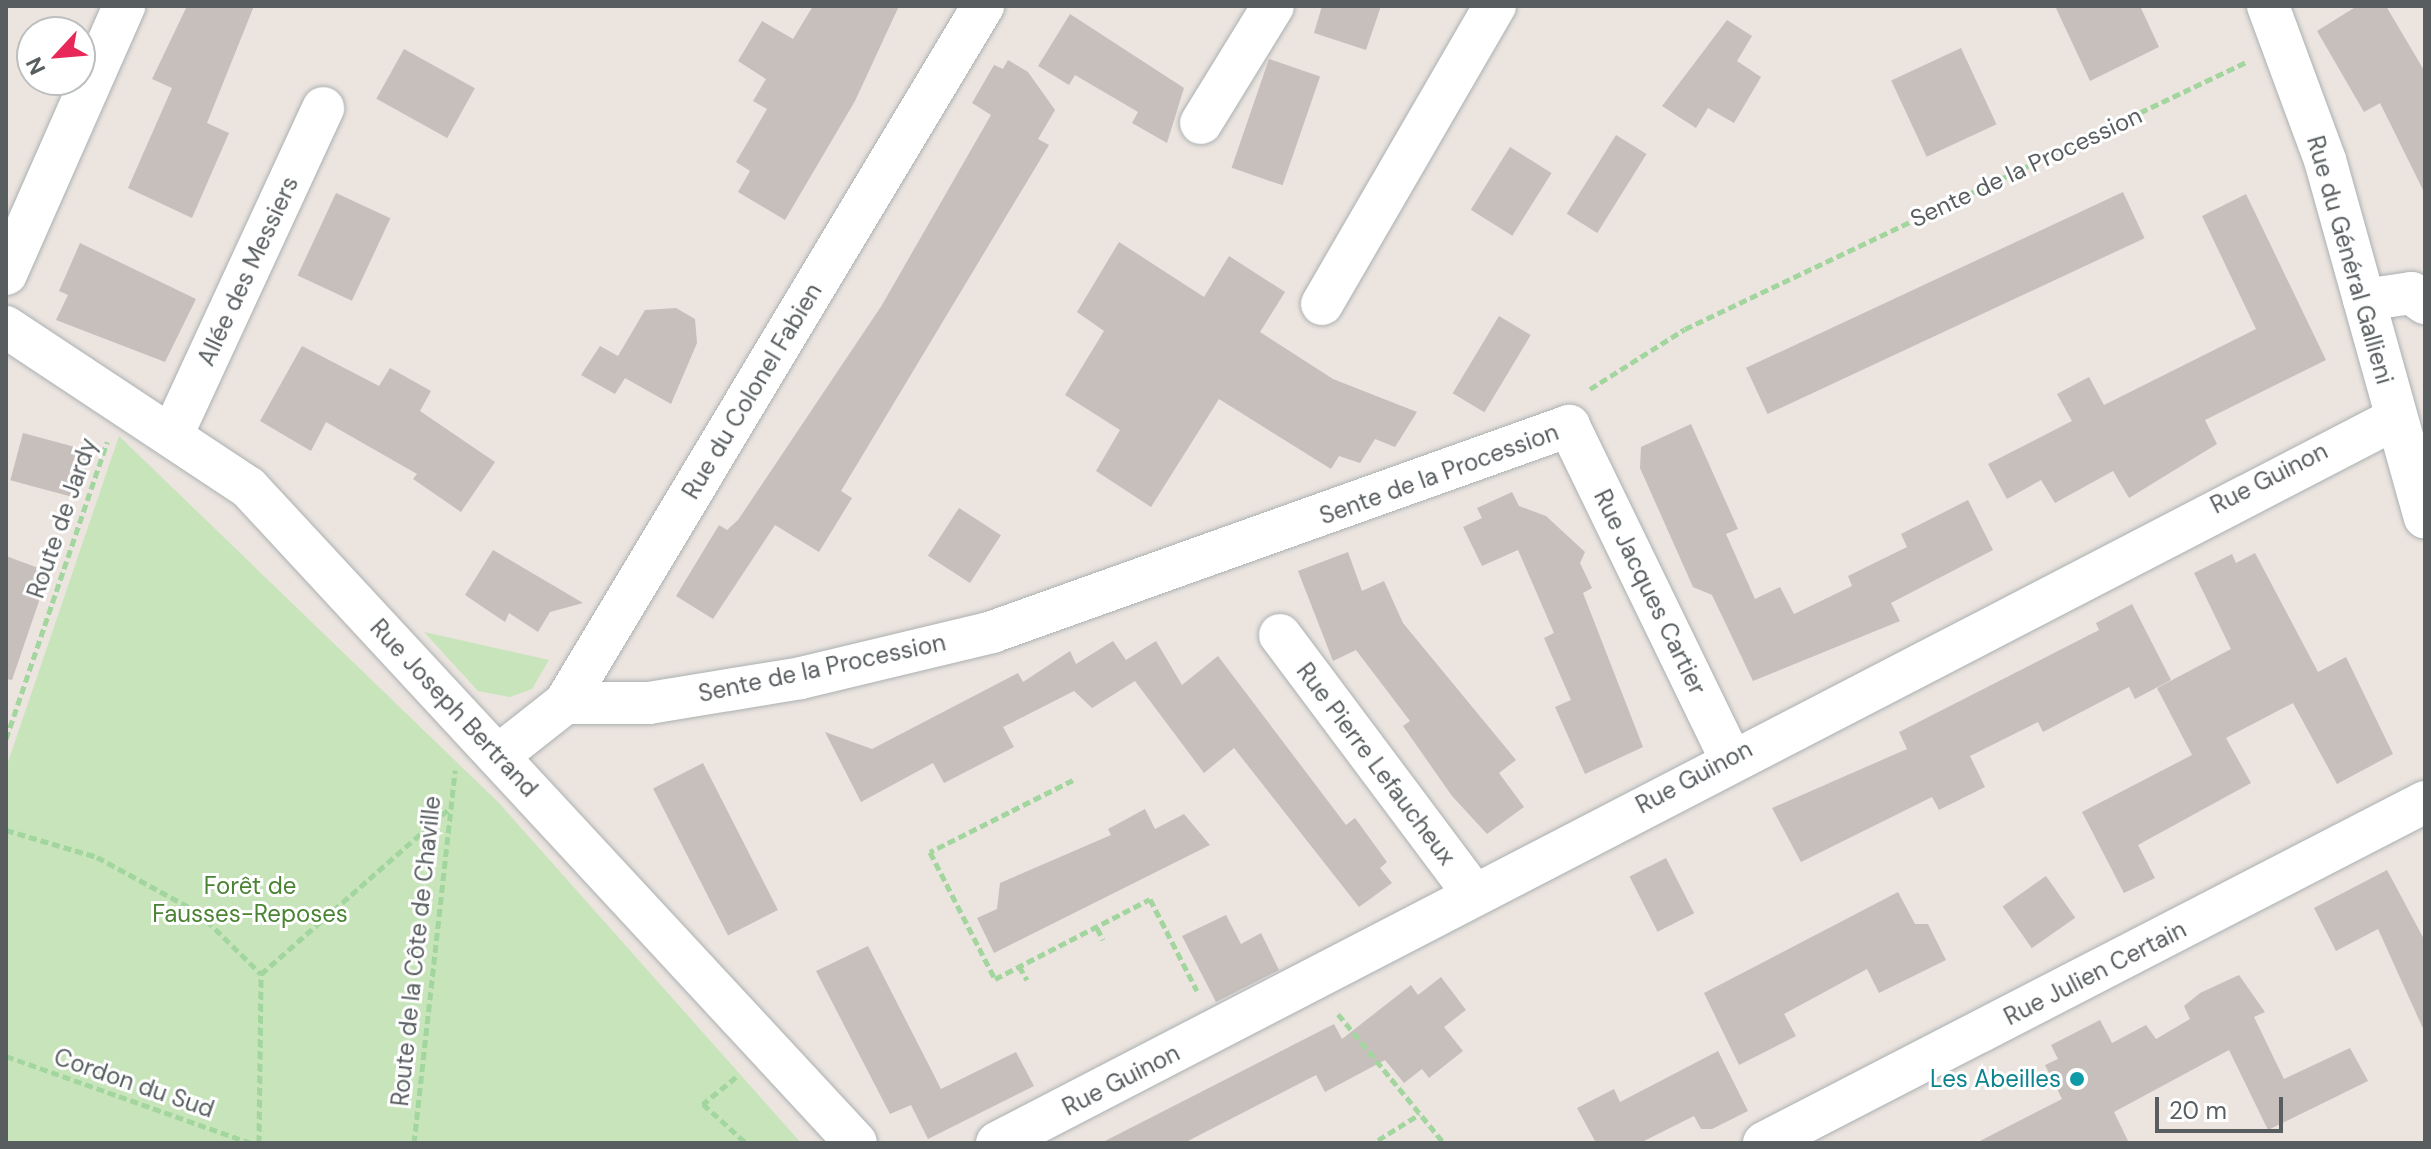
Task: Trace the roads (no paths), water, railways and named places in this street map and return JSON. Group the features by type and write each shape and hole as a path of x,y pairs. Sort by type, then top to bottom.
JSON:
{"street":[{"path":"6,274 124,6"},
{"name":"Rue du Colonel Fabien","path":"499,755 565,703 983,6"},
{"path":"1201,123 1273,6"},
{"path":"1322,304 1495,6"},
{"name":"Rue du Général Gallieni","path":"2268,6 2283,44 2364,300 2425,517"},
{"name":"Allée des Messiers","path":"173,433 323,108"},
{"path":"2364,300 2411,293 2425,303"},
{"name":"Rue Joseph Bertrand","path":"6,327 173,433 248,487 856,1143"},
{"name":"Rue Guinon","path":"997,1143 1218,1031 1730,758 2395,419"},
{"name":"Sente de la Procession","path":"565,703 649,703 786,680 992,632 1569,426"},
{"name":"Rue Jacques Cartier","path":"1569,426 1730,758"},
{"name":"Rue Pierre Lefaucheux","path":"1280,635 1473,893"},
{"name":"Rue Julien Certain","path":"1764,1143 2425,802"}],"place":[{"name":"Les Abeilles","path":"2077,1079"}],"park label":[{"name":"Forêt de Fausses-Reposes","path":"250,900"}]}
